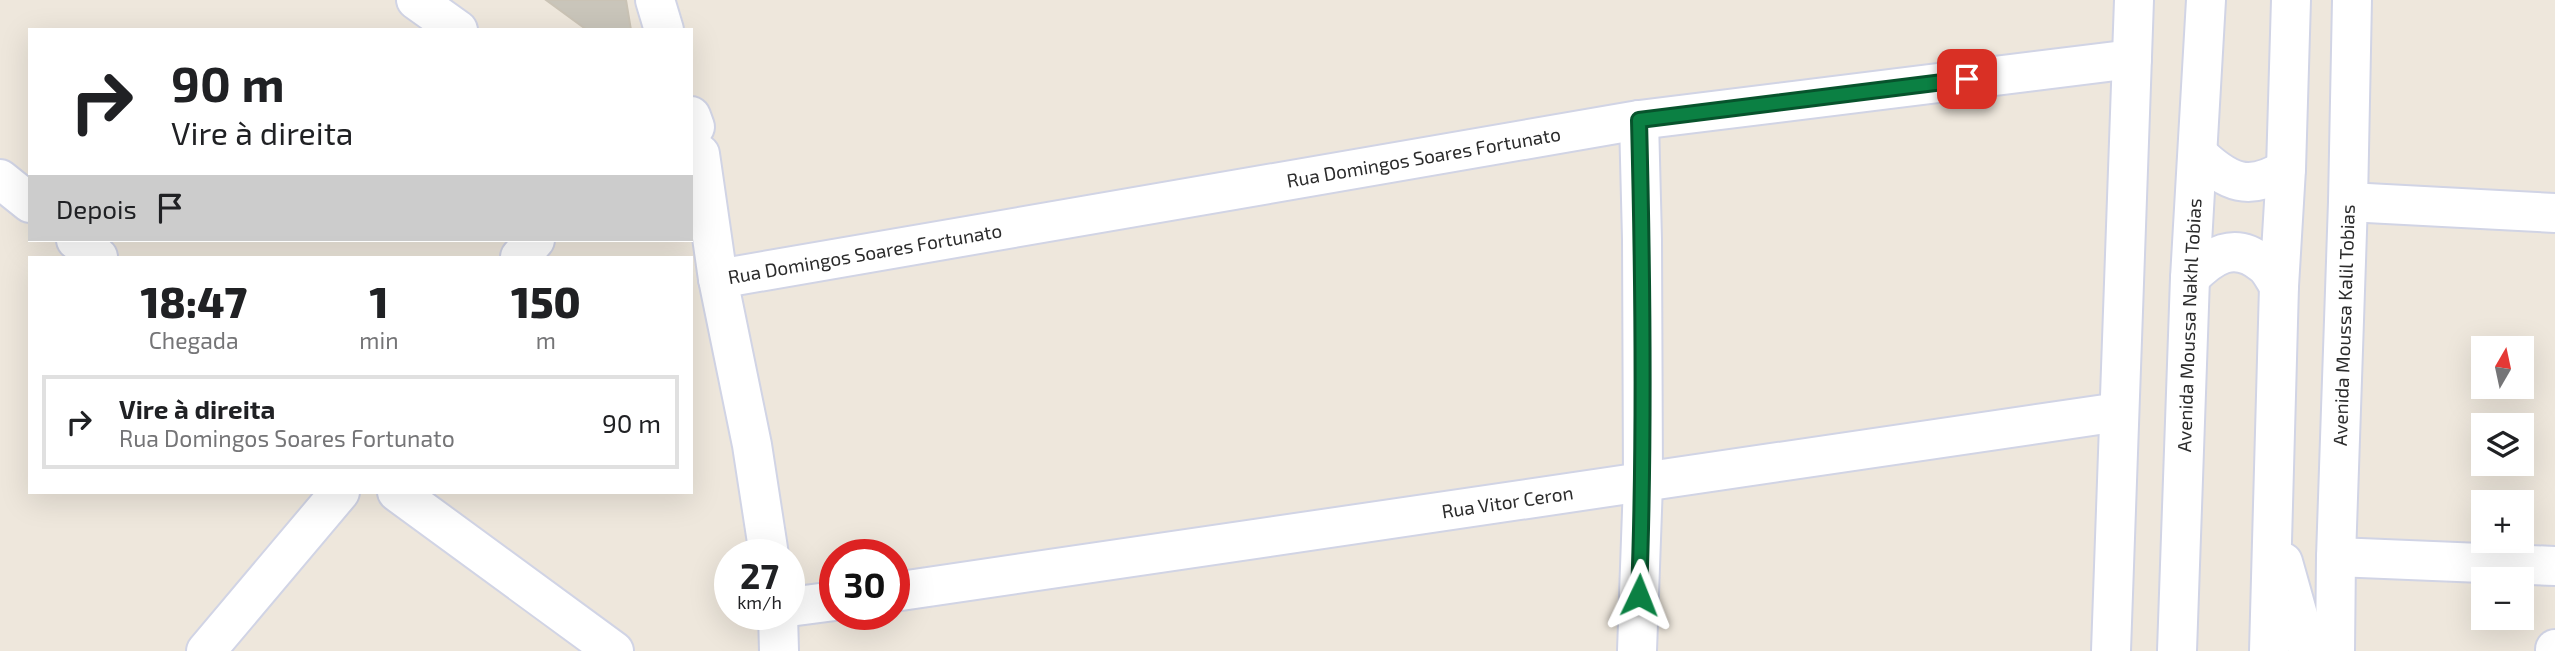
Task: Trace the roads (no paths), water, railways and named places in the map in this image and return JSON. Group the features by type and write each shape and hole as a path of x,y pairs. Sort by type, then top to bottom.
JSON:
{"street":[{"path":"416,0 455,28"},
{"path":"642,28 644,0"},
{"path":"655,0 663,28"},
{"path":"2111,651 2134,0"},
{"name":"Avenida Moussa Nakhl Tobias","path":"2177,651 2190,278 2206,0"},
{"path":"2269,651 2279,286 2291,0"},
{"name":"Avenida Moussa Kalil Tobias","path":"2335,651 2352,0"},
{"name":"Rua Domingos Soares Fortunato","path":"717,274 1639,120 2132,59"},
{"path":"1637,651 1643,483 1639,120"},
{"path":"694,138 717,274 752,445 767,539"},
{"path":"2198,154 2224,176 2247,184 2269,180 2286,169"},
{"path":"0,179 28,201"},
{"path":"2348,202 2555,213"},
{"path":"693,234 717,274"},
{"path":"79,242 97,256"},
{"path":"521,256 533,242"},
{"path":"2190,278 2209,259 2226,253 2245,254 2264,264 2279,286"},
{"name":"Rua Vitor Ceron","path":"910,590 2119,412"},
{"path":"206,651 338,494"},
{"path":"400,494 614,651"},
{"path":"2274,530 2308,651"},
{"path":"2336,557 2555,566"},
{"path":"778,630 779,651"}]}
